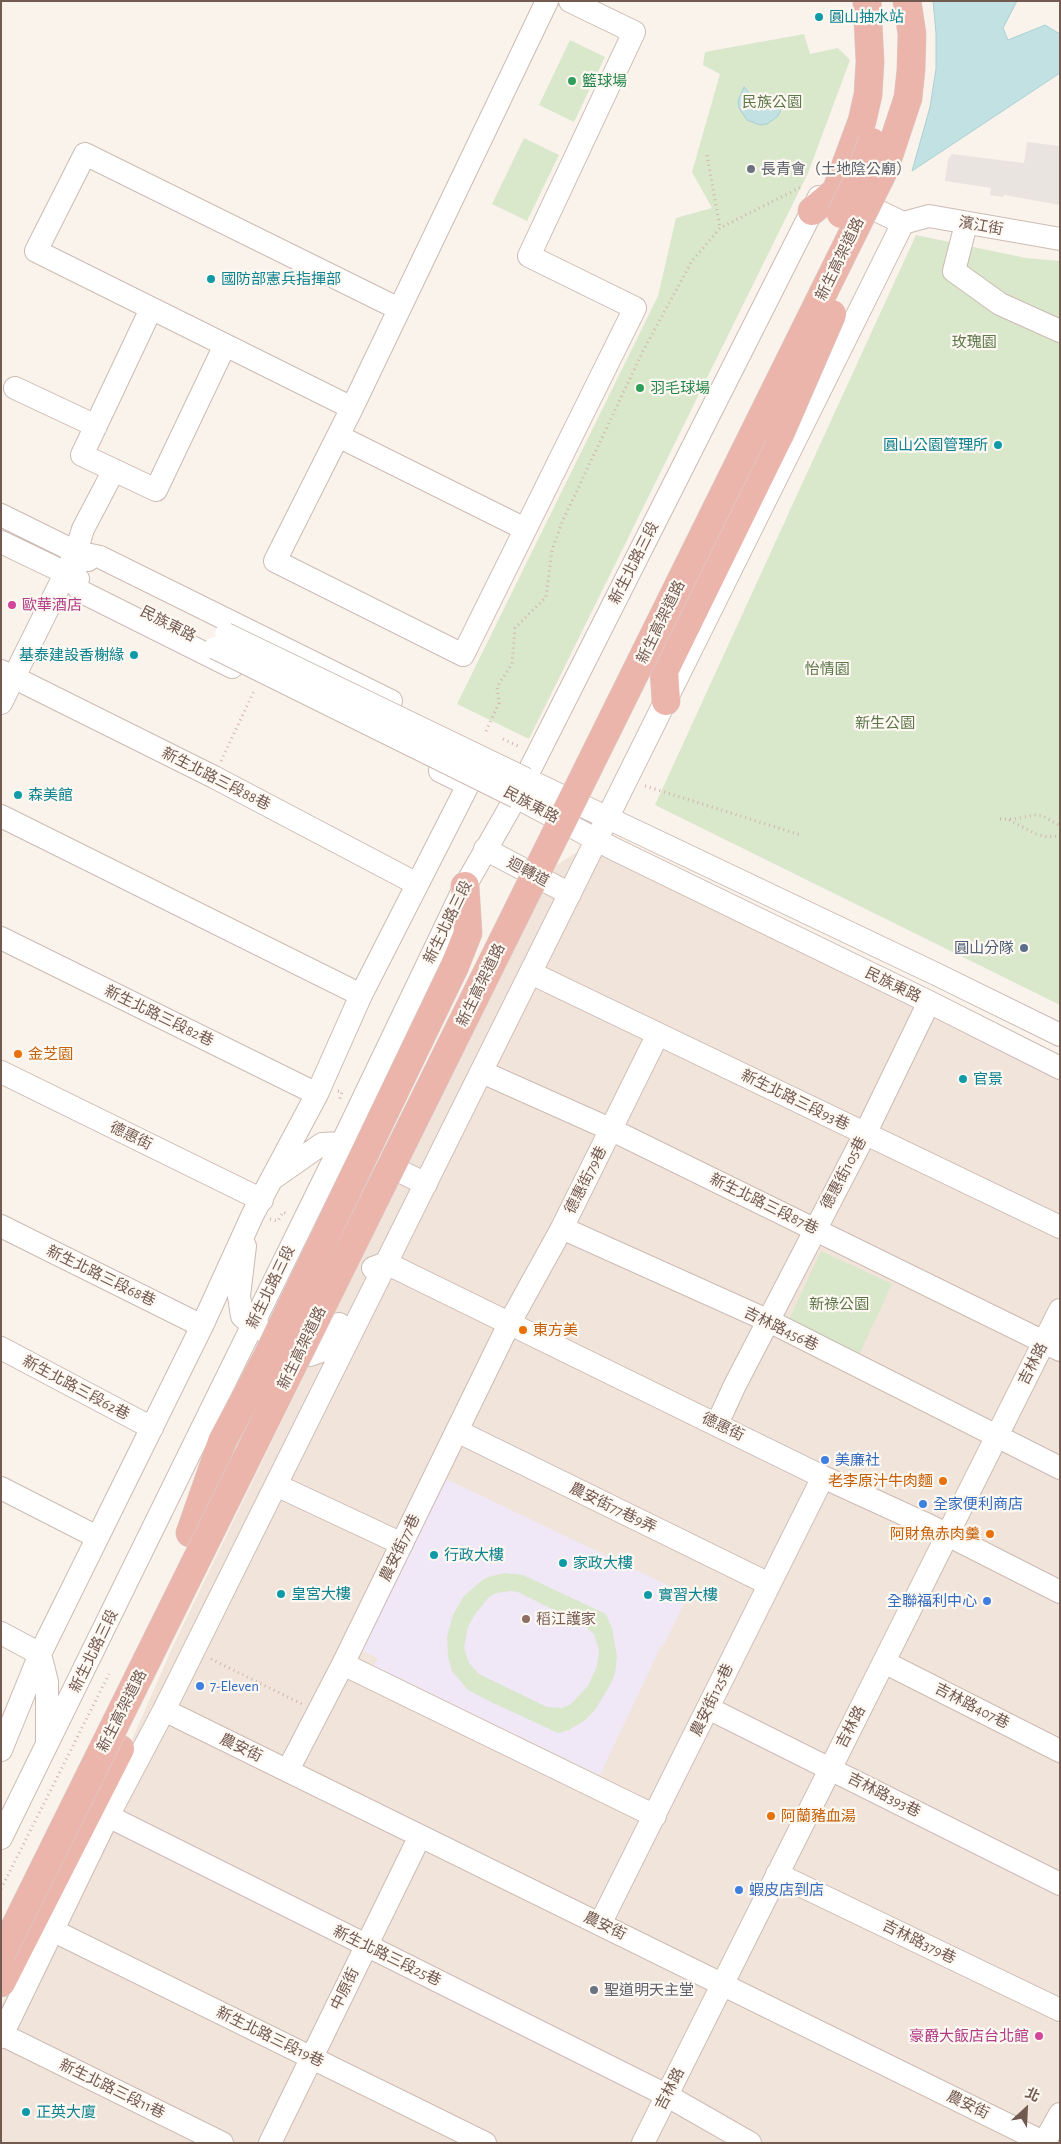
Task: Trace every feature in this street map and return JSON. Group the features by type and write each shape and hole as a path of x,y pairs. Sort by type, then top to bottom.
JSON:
{"highway":[{"path":"825,188 862,121 868,94 870,62 867,1"},
{"name":"新生高架道路","path":"1,1925 190,1533 857,181 872,142 886,79 887,46 883,1"},
{"name":"新生高架道路","path":"1,1955 880,179 908,98 912,70 912,34 907,1"},
{"path":"666,701 664,671 779,436 870,228 905,138 908,98"},
{"path":"190,1533 222,1442 267,1357 454,968 468,933 465,886"},
{"path":"1,1983 120,1749 154,1649"}],"street":[{"path":"547,1 352,408 275,561 462,655 634,308 529,256 634,32 570,1"},
{"name":"新生北路三段","path":"1,1838 342,1143 465,886 521,788 825,188 854,112 862,48 855,1"},
{"path":"352,408 36,252 85,154 399,309"},
{"path":"2,2036 108,1816 194,1651 903,223 825,188"},
{"name":"濱江街","path":"903,223 929,216 966,224 1060,238"},
{"path":"966,224 954,271 1000,304 1060,331"},
{"path":"151,309 82,455 156,490 225,345"},
{"path":"15,388 96,426"},
{"path":"338,436 525,529"},
{"path":"1,703 8,674 76,552 83,529 114,470"},
{"name":"民族東路","path":"1,516 76,552 220,641"},
{"name":"民族東路","path":"1,542 220,641 521,788 608,818 1060,1035"},
{"path":"76,552 100,557 492,739"},
{"path":"1,1750 40,1654 202,1326 247,1226 317,1094 361,995 468,785 82,592 65,572"},
{"name":"新生北路三段88巷","path":"8,674 214,777 417,884"},
{"name":"民族東路","path":"521,788 596,840 1060,1068"},
{"path":"1,816 361,995"},
{"name":"迴轉道","path":"485,849 570,894"},
{"name":"新生北路三段82巷","path":"1,938 317,1094"},
{"name":"新生北路三段93巷","path":"531,973 1060,1226"},
{"name":"德惠街105巷","path":"717,1424 814,1229 865,1134 929,1002"},
{"name":"德惠街79巷","path":"509,1324 562,1228 658,1034"},
{"name":"德惠街","path":"1,1072 262,1200"},
{"name":"新生北路三段87巷","path":"482,1072 612,1130 1052,1346"},
{"path":"272,1179 322,1144 342,1143 426,1184"},
{"name":"新生北路三段68巷","path":"1,1226 202,1326"},
{"path":"247,1226 239,1296 242,1316 252,1326 310,1355 327,1350 366,1271 386,1264"},
{"name":"吉林路456巷","path":"562,1228 768,1321 1060,1468"},
{"name":"德惠街","path":"386,1264 823,1477 930,1526 1060,1592"},
{"name":"吉林路","path":"643,2143 996,1437 1052,1346 1060,1310"},
{"name":"農安街77巷","path":"288,1770 343,1664 509,1324"},
{"name":"新生北路三段62巷","path":"1,1348 152,1428"},
{"name":"農安街77巷9弄","path":"457,1431 769,1584"},
{"name":"農安街125巷","path":"600,1924 823,1477"},
{"path":"276,1485 402,1544"},
{"path":"1,1488 97,1537"},
{"path":"1,1633 40,1654 47,1682 47,1746"},
{"name":"吉林路407巷","path":"884,1662 1060,1750"},
{"path":"343,1664 654,1816"},
{"name":"吉林路393巷","path":"708,1708 1060,1884"},
{"name":"農安街","path":"164,1710 1044,2143"},
{"name":"新生北路三段25巷","path":"108,1816 666,2095 750,2143"},
{"name":"中原街","path":"270,2143 420,1836"},
{"name":"吉林路379巷","path":"778,1874 1060,2010"},
{"name":"新生北路三段19巷","path":"54,1931 485,2143"},
{"name":"新生北路三段11巷","path":"2,2036 222,2143"},
{"path":"1044,2143 1060,2114"}],"path":[{"path":"707,155 720,228"},
{"path":"518,746 492,739 499,703 497,687 512,664 515,628 546,597 552,550 563,520 643,351 692,261 720,228 825,188"},
{"path":"214,777 255,689"},
{"path":"645,786 801,835"},
{"path":"1009,820 1035,815 1042,816 1060,826"},
{"path":"1000,818 1009,820 1036,834 1060,836"},
{"path":"194,1651 318,1712"},
{"path":"1,1889 108,1674"}],"shaded area":[{"path":"1027,142 1060,146 1060,205 1004,195 1003,197 990,195 991,188 945,181 948,159 952,154 1024,163"},
{"path":"588,845 1060,1076 1060,2143 1,2143 1,2006 109,1792 173,1646 413,1151 555,866"},
{"name":"稻江護家","path":"444,1478 688,1595 664,1645 662,1644 600,1775 374,1666 378,1658 361,1650"}],"green space":[{"name":"民族公園","path":"804,34 810,54 838,48 850,60 808,173 529,739 457,704 658,296 676,218 712,208 692,172 720,74 703,65 705,52"},
{"name":"籃球場","path":"570,40 605,57 574,122 539,105"},
{"path":"524,138 559,155 527,221 492,204"},
{"name":"新生公園","path":"916,235 1026,258 1060,261 1060,1005 655,805"},
{"name":"新祿公園","path":"821,1251 892,1284 858,1357 787,1324"},
{"path":"505,1573 523,1575 606,1614 612,1628 617,1656 615,1674 595,1710 584,1721 569,1730 558,1733 491,1702 468,1690 452,1671 448,1656 447,1637 453,1615 464,1596 488,1577","holes":["518,1592 582,1624 594,1634 599,1650 597,1666 588,1686 571,1704 562,1708 547,1707 479,1674 469,1663 464,1648 468,1627 475,1614 489,1597 496,1593"]}],"water":[{"path":"933,1 1017,1 1003,28 1008,40 1045,25 1060,34 1060,73 912,171 930,107 936,69 936,33"},
{"path":"744,87 760,105 782,96 783,104 778,116 767,124 760,125 747,120 739,108 738,101"}],"place":[{"name":"圓山抽水站","path":"819,17"},
{"name":"籃球場","path":"572,81"},
{"name":"長青會（土地陰公廟）","path":"751,169"},
{"name":"國防部憲兵指揮部","path":"211,279"},
{"name":"羽毛球場","path":"640,388"},
{"name":"圓山公園管理所","path":"998,445"},
{"name":"歐華酒店","path":"12,605"},
{"name":"基泰建設香榭緣","path":"134,655"},
{"name":"森美館","path":"18,795"},
{"name":"圓山分隊","path":"1024,948"},
{"name":"金芝園","path":"18,1054"},
{"name":"官景","path":"963,1079"},
{"name":"東方美","path":"523,1330"},
{"name":"美廉社","path":"825,1460"},
{"name":"老李原汁牛肉麵","path":"943,1481"},
{"name":"全家便利商店","path":"923,1504"},
{"name":"阿財魚赤肉羹","path":"990,1534"},
{"name":"行政大樓","path":"434,1555"},
{"name":"家政大樓","path":"563,1563"},
{"name":"皇宮大樓","path":"281,1594"},
{"name":"實習大樓","path":"648,1595"},
{"name":"全聯福利中心","path":"987,1601"},
{"name":"稻江護家","path":"526,1619"},
{"name":"7-Eleven","path":"200,1686"},
{"name":"阿蘭豬血湯","path":"771,1816"},
{"name":"蝦皮店到店","path":"739,1890"},
{"name":"聖道明天主堂","path":"594,1990"},
{"name":"豪爵大飯店台北館","path":"1039,2036"},
{"name":"正英大廈","path":"26,2112"}],"park label":[{"name":"玫瑰園","path":"974,342"},
{"name":"怡情園","path":"827,669"}]}
